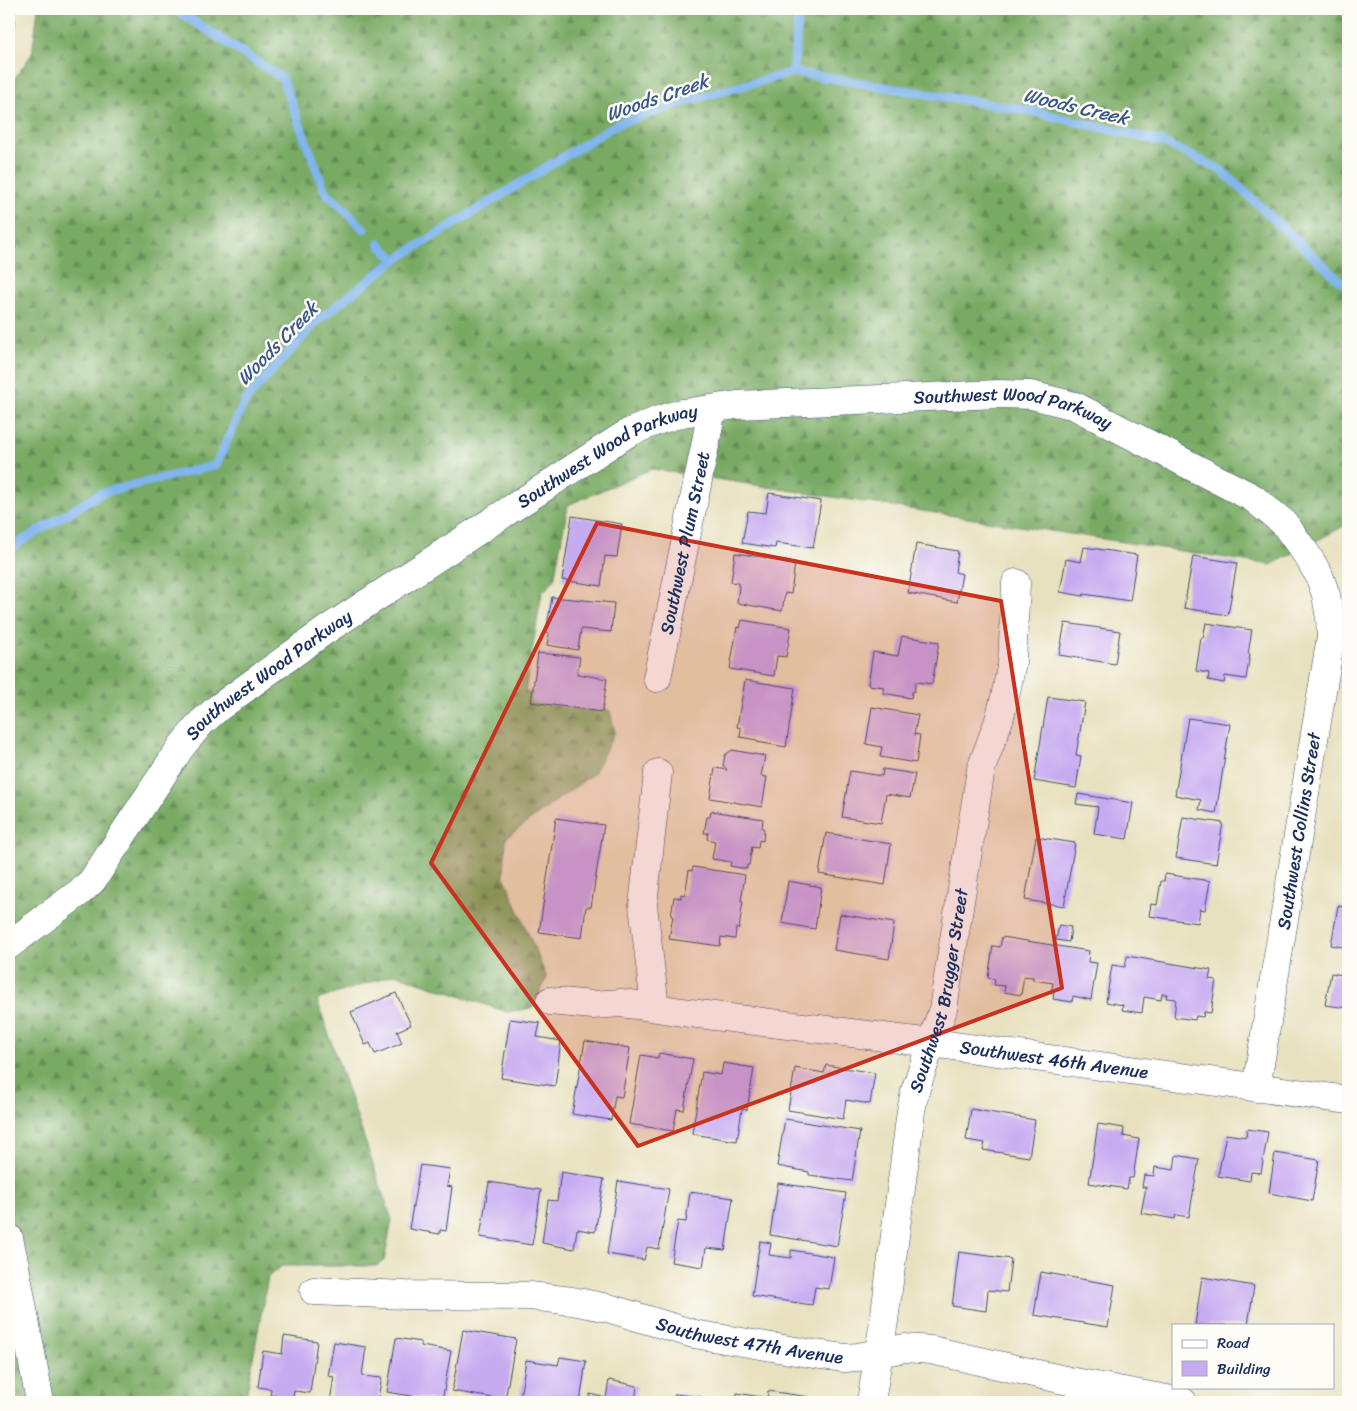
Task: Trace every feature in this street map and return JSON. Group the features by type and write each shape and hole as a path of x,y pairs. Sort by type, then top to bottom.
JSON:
{"street":[{"name":"Southwest Wood Parkway","path":"9,945 92,881 177,753 201,723 218,708 326,630 592,456 628,434 659,420 682,413 737,405 998,394 1031,395 1075,406 1253,498 1284,523 1319,575"},
{"name":"Southwest Plum Street","path":"657,678 712,409"},
{"name":"Southwest Collins Street","path":"1256,1088 1331,638 1326,595 1319,575"},
{"name":"Southwest Brugger Street","path":"871,1402 911,1111 915,1091 943,1009 981,769 999,720 1012,662 1016,583"},
{"path":"655,1008 644,905 658,773"},
{"name":"Southwest 46th Avenue","path":"550,1001 593,1005 621,1003 1348,1100"},
{"path":"9,1238 40,1402"},
{"name":"Southwest 47th Avenue","path":"314,1291 405,1295 530,1296 572,1301 608,1308 694,1334 719,1339 845,1358 905,1348 931,1350 1070,1381 1183,1402"}],"highlighted area":[{"path":"597,523 1001,601 1062,988 638,1146 431,863"}],"green space":[{"path":"38,9 1348,9 1348,524 1271,565 651,469 568,505 554,580 542,593 525,692 583,697 610,711 615,732 594,773 506,838 504,876 547,978 532,1008 507,1012 395,974 317,1000 392,1220 384,1261 376,1266 282,1266 268,1277 245,1402 9,1402 9,86 32,54"}],"building":[{"path":"9,18 15,19 10,49 9,49"},
{"path":"769,493 821,501 813,548 776,543 775,548 742,543 748,511 766,513"},
{"path":"572,516 622,524 617,557 605,556 601,586 562,580"},
{"path":"916,544 958,551 955,572 962,574 957,602 908,593"},
{"path":"1084,547 1137,555 1130,601 1060,592 1066,559 1081,562"},
{"path":"735,553 795,562 791,594 785,593 782,611 737,603 739,586 738,583 731,582"},
{"path":"1193,556 1237,563 1228,615 1184,608"},
{"path":"552,597 614,603 611,632 581,629 578,650 547,645 549,633 546,632"},
{"path":"742,620 791,628 786,657 777,656 774,676 730,669 737,627 740,628"},
{"path":"1065,623 1120,631 1115,664 1059,655"},
{"path":"1206,623 1252,630 1246,679 1225,676 1224,683 1208,680 1209,673 1196,671 1201,638 1203,638"},
{"path":"902,636 939,642 932,684 916,682 911,698 883,693 884,687 868,685 873,652 898,656"},
{"path":"538,653 580,657 577,674 607,679 602,712 531,702"},
{"path":"745,680 795,688 786,747 740,737 741,728 737,727"},
{"path":"1048,697 1085,702 1076,755 1081,756 1076,788 1034,781"},
{"path":"872,707 918,715 914,734 920,735 916,763 880,757 882,747 866,744"},
{"path":"1188,718 1230,724 1216,813 1199,810 1201,800 1175,795"},
{"path":"732,750 765,756 761,776 767,777 762,807 710,798 715,768 727,770 723,765 725,755"},
{"path":"883,769 915,774 910,798 886,794 881,823 842,817 850,771 882,776"},
{"path":"1348,785 1348,804 1344,803"},
{"path":"1078,794 1133,803 1127,839 1094,834 1098,807 1076,804"},
{"path":"711,811 763,819 763,841 759,840 758,848 752,847 747,869 730,866 731,862 712,859 715,841 707,839 708,833 704,833 707,817 710,817"},
{"path":"1183,817 1223,823 1216,864 1176,858"},
{"path":"556,818 604,825 591,907 586,907 582,938 539,932"},
{"path":"826,833 891,844 885,885 819,874"},
{"path":"1036,837 1075,843 1064,906 1025,900"},
{"path":"693,867 745,875 739,929 736,928 735,939 721,937 720,946 669,939 674,897 681,898 681,894 685,895 689,870 692,871"},
{"path":"1165,874 1210,881 1205,910 1200,909 1198,923 1149,916 1151,904 1157,905 1161,881 1164,881"},
{"path":"788,881 821,887 815,929 782,923"},
{"path":"1338,906 1348,908 1348,948 1331,945"},
{"path":"840,914 894,923 889,959 834,950"},
{"path":"1059,925 1071,927 1069,942 1056,940"},
{"path":"1002,937 1089,951 1088,962 1097,963 1091,1000 1073,996 1072,1002 1053,999 1054,993 1051,993 1053,983 1033,980 1033,977 1024,976 1021,995 1004,992 1005,986 994,985 995,979 988,978 993,946 1000,947"},
{"path":"1127,956 1211,970 1209,979 1216,980 1211,1013 1204,1012 1203,1017 1196,1016 1195,1020 1174,1017 1176,999 1166,998 1167,994 1162,994 1161,1000 1144,997 1142,1013 1122,1010 1123,1005 1106,1002 1112,965 1125,967"},
{"path":"1331,973 1348,976 1348,1008 1325,1005"},
{"path":"396,993 411,1025 397,1031 402,1043 375,1054 370,1043 365,1045 351,1012"},
{"path":"510,1019 540,1023 537,1037 561,1041 555,1086 501,1078"},
{"path":"585,1041 630,1048 622,1097 615,1096 611,1120 572,1114"},
{"path":"659,1053 693,1059 684,1110 677,1109 673,1131 629,1124 641,1055 658,1058"},
{"path":"723,1063 754,1068 747,1110 742,1109 737,1141 692,1134 702,1072 721,1075"},
{"path":"826,1065 875,1073 870,1104 846,1100 843,1119 788,1110 795,1068 824,1073"},
{"path":"971,1109 1035,1120 1029,1157 983,1150 985,1143 966,1140"},
{"path":"785,1119 860,1131 852,1181 809,1175 809,1172 777,1166"},
{"path":"1098,1124 1124,1128 1123,1136 1139,1139 1133,1178 1129,1178 1127,1189 1089,1183"},
{"path":"1247,1129 1268,1132 1261,1173 1251,1172 1250,1181 1218,1176 1226,1134 1246,1137"},
{"path":"1275,1153 1319,1160 1312,1201 1269,1193"},
{"path":"1176,1155 1199,1159 1189,1217 1176,1215 1175,1219 1141,1213 1146,1187 1142,1187 1144,1175 1154,1176 1155,1167 1174,1170"},
{"path":"420,1165 450,1169 447,1186 452,1187 446,1231 440,1230 440,1234 409,1229"},
{"path":"561,1172 604,1179 595,1232 577,1229 574,1249 542,1243 548,1200 557,1201"},
{"path":"618,1181 669,1189 659,1249 647,1247 644,1260 607,1254"},
{"path":"489,1182 541,1190 532,1245 480,1237"},
{"path":"778,1183 846,1193 837,1246 770,1235"},
{"path":"690,1192 733,1198 725,1250 706,1248 703,1267 671,1262 678,1221 686,1222"},
{"path":"760,1241 771,1243 769,1255 791,1258 791,1250 834,1257 829,1289 815,1287 812,1305 752,1296"},
{"path":"959,1252 1011,1259 1007,1292 988,1290 986,1311 952,1306"},
{"path":"1041,1272 1115,1285 1108,1327 1034,1315"},
{"path":"1202,1277 1254,1286 1248,1324 1195,1324"},
{"path":"463,1330 516,1339 505,1400 452,1391"},
{"path":"284,1336 317,1341 310,1393 294,1391 293,1399 270,1395 271,1389 258,1387 263,1351 282,1354"},
{"path":"396,1338 421,1342 421,1346 451,1351 442,1401 387,1392"},
{"path":"334,1342 366,1347 362,1376 382,1378 377,1402 330,1402 334,1377 328,1376"},
{"path":"560,1357 586,1361 580,1402 546,1402 520,1398 526,1360 558,1365"},
{"path":"609,1380 637,1386 635,1402 589,1402 590,1394 606,1398"},
{"path":"768,1391 810,1397 809,1402 735,1402 737,1393 767,1398"},
{"path":"675,1394 701,1397 701,1402 674,1402"}],"waterway":[{"path":"174,9 282,78 325,191 364,229"},
{"path":"793,72 799,9"},
{"name":"Woods Creek","path":"9,549 101,493 216,465 245,401 317,321 395,260 617,124 687,101 793,72 1031,111 1162,142 1221,170 1338,279 1348,286"},
{"path":"379,244 395,260"}]}
